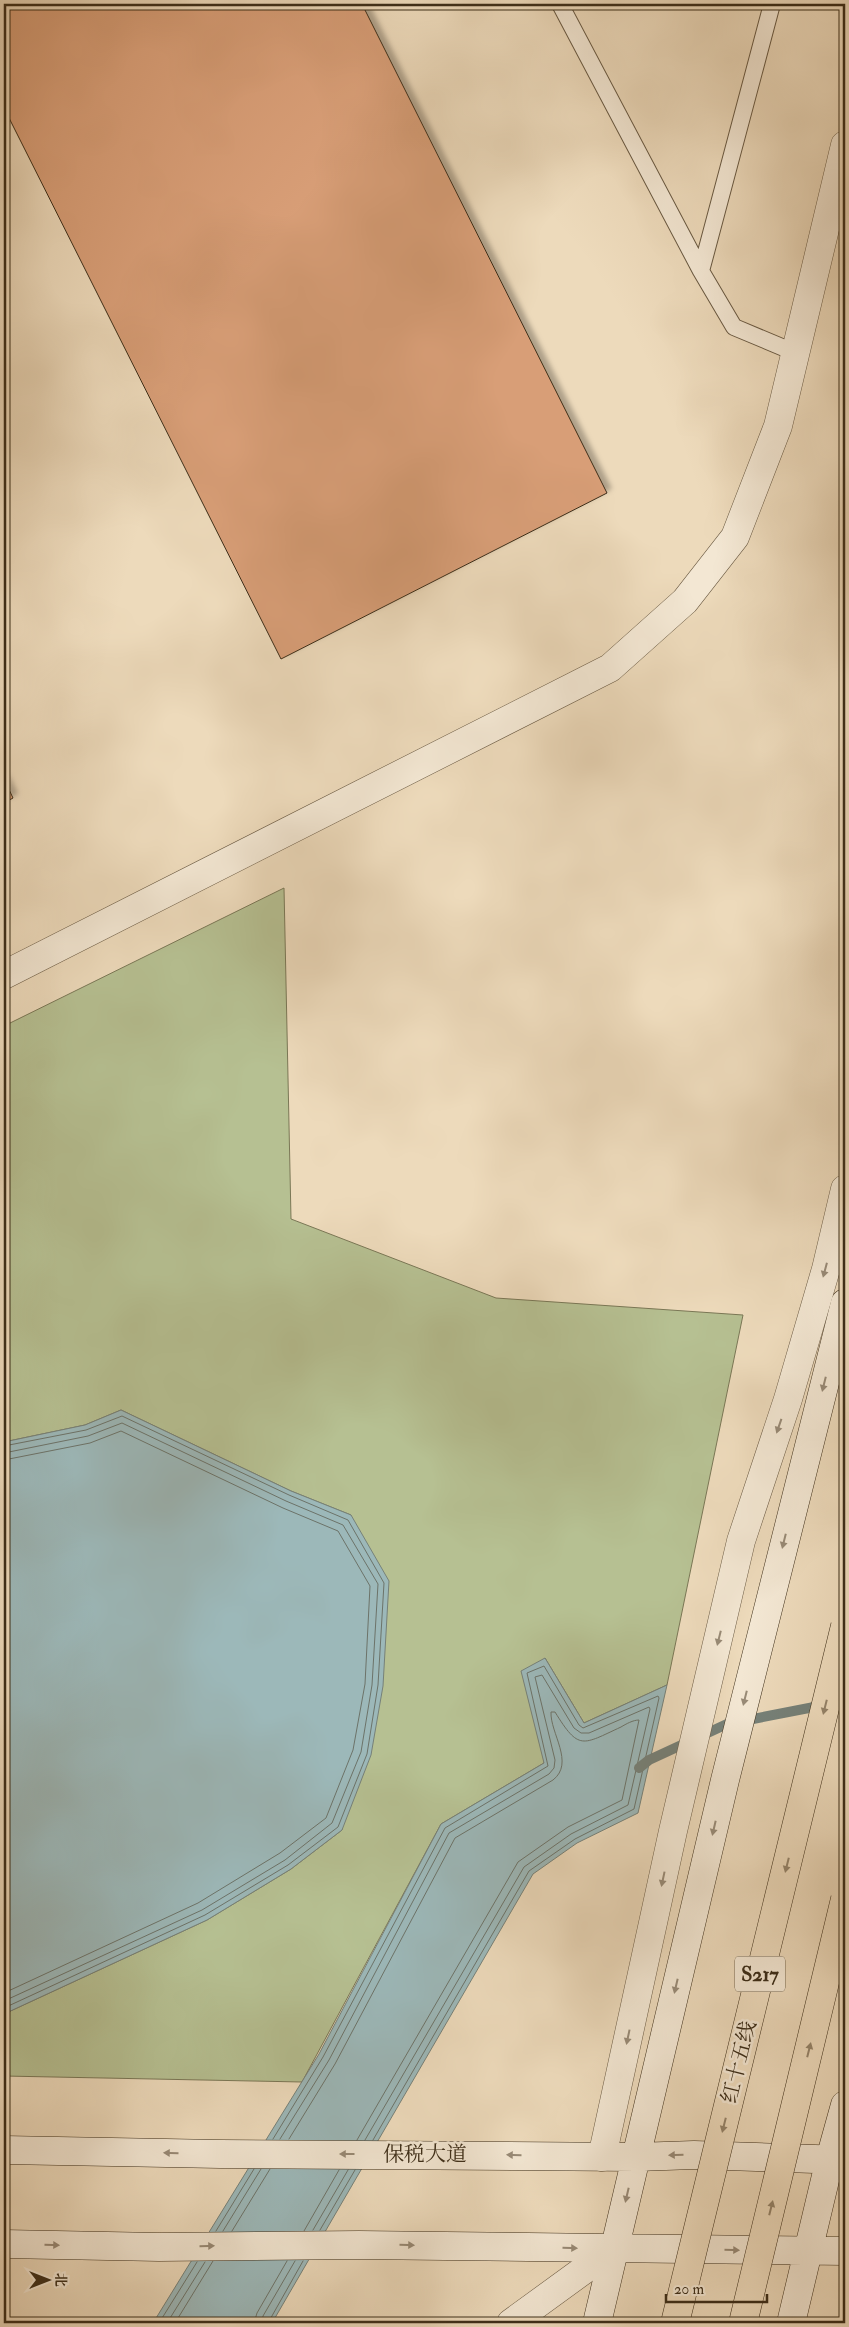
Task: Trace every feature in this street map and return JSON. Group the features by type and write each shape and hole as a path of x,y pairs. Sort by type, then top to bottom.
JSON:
{"main road":[{"path":"4,975 610,668 685,601 735,537 778,426 845,145"},
{"path":"602,2156 673,1831 731,1591 741,1541 791,1390 826,1269 845,1189"},
{"path":"597,2323 725,1780 773,1583 845,1303"},
{"name":"红十五线","path":"675,2323 845,1626"},
{"path":"743,2323 845,1899"},
{"path":"791,2323 808,2251 838,2160 845,2105"},
{"name":"保税大道","path":"4,2150 220,2154 636,2157 694,2155 838,2160"},
{"path":"4,2244 158,2247 359,2245 845,2251"},
{"path":"511,2323 614,2248"}],"lane":[{"path":"560,4 701,271 734,327 796,353"},
{"path":"701,271 772,4"}],"green space":[{"path":"284,888 291,1219 496,1298 743,1315 667,1685 584,1723 545,1658 544,1763 441,1824 302,2082 4,2076 4,2014 207,1920 291,1869 342,1830 351,1515 291,1491 121,1410 85,1425 4,1442 4,1026"}],"water":[{"path":"121,1410 291,1491 351,1515 389,1581 383,1686 371,1755 342,1830 291,1869 207,1920 4,2014 4,1442 85,1425"},
{"path":"545,1658 584,1723 667,1685 638,1813 577,1843 533,1874 272,2323 153,2323 319,2054 441,1824 544,1763 521,1671"}],"building":[{"path":"4,4 362,4 607,493 281,659 4,108"},
{"path":"4,779 13,798 4,803"}],"waterway":[{"path":"639,1768 649,1760 727,1724 845,1701"}]}
